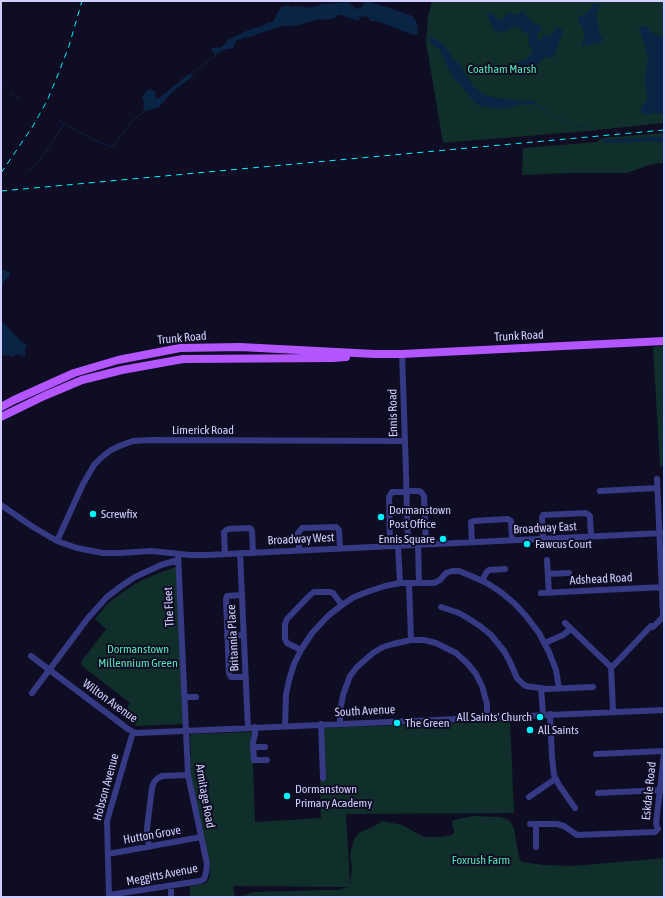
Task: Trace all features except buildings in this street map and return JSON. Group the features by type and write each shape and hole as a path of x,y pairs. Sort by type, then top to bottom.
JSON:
{"main road":[{"name":"Trunk Road","path":"1,407 74,373 118,360 180,348 240,347 402,354 664,341"},
{"name":"Trunk Road","path":"1,417 44,396 82,380 122,370 183,359 333,358 375,354"}],"street":[{"name":"Ennis Road","path":"402,354 408,545"},
{"name":"Limerick Road","path":"57,541 94,465 111,450 122,445 151,440 405,441"},
{"path":"611,667 651,626 653,627 664,618 662,533 657,479"},
{"path":"600,491 657,488"},
{"path":"390,546 389,497 392,492 422,492 424,496 426,544"},
{"path":"1,505 33,527 57,541 71,547 103,553 159,552 178,557"},
{"path":"543,539 542,518 544,515 588,514 590,516 591,536"},
{"path":"472,542 472,521 502,519 509,519 511,522 512,540"},
{"path":"299,550 298,533 302,528 336,527 339,530 340,548"},
{"path":"225,554 224,532 228,529 250,528 252,531 254,553"},
{"name":"Broadway East","path":"426,544 662,533"},
{"path":"418,544 419,583"},
{"name":"Broadway West","path":"32,693 88,618 103,601 127,582 178,557 190,555 426,544"},
{"path":"398,545 400,584"},
{"path":"159,552 161,565"},
{"name":"Britannia Place","path":"240,553 248,725"},
{"name":"The Fleet","path":"178,557 186,730"},
{"path":"547,560 549,593"},
{"path":"482,581 489,570 505,569"},
{"path":"285,726 285,705 291,671 301,650 318,626 329,615 354,598 381,587 409,583 434,583 440,580 446,573 455,571 482,581 502,593 515,604 533,625 550,652 558,678 559,688"},
{"path":"548,574 569,573"},
{"path":"409,583 411,640"},
{"name":"Adshead Road","path":"541,593 663,587"},
{"path":"301,650 287,643 285,639 285,624 309,596 314,592 330,592 333,593 342,605"},
{"path":"241,595 228,596 226,598 227,636 230,675 234,677 246,676"},
{"path":"441,607 453,614 466,617 480,626 495,640 507,657 519,681 526,686 559,688 585,684 593,687"},
{"path":"565,623 611,667 613,712"},
{"path":"545,643 563,635 571,629"},
{"path":"227,636 244,635"},
{"path":"340,724 340,712 343,695 350,676 357,667 373,652 393,644 411,640 424,640 436,643 456,653 467,663 476,674 482,686 487,704 487,717"},
{"name":"Wilton Avenue","path":"31,656 133,732 186,730"},
{"path":"541,688 543,714"},
{"path":"185,696 196,697"},
{"name":"South Avenue","path":"186,730 248,725 255,727 285,726 664,710"},
{"path":"550,714 552,768 555,779 575,808"},
{"path":"321,724 323,778"},
{"path":"255,727 253,742 254,760 267,760"},
{"name":"Armitage Road","path":"186,730 188,775 207,864"},
{"name":"Hobson Avenue","path":"109,896 106,825 133,732"},
{"path":"253,747 264,747"},
{"path":"596,754 664,750"},
{"name":"Eskdale Road","path":"661,830 656,824 662,790 664,754"},
{"path":"149,847 146,833 154,782 162,776 188,775"},
{"path":"529,797 555,779"},
{"path":"531,786 536,793"},
{"path":"598,793 662,790"},
{"path":"569,800 576,796"},
{"path":"536,847 533,824 557,824 564,826 575,834 579,835 655,832 661,830"},
{"path":"572,841 575,834"},
{"name":"Hutton Grove","path":"108,854 201,837"},
{"name":"Meggitts Avenue","path":"109,896 141,894 171,886 200,881 204,879 207,864"},
{"path":"171,886 171,897"}],"green space":[{"name":"Coatham Marsh","path":"432,1 664,1 664,123 443,143 426,42 428,16"},
{"path":"664,133 664,164 649,165 627,173 522,175 523,148 597,142 601,138"},
{"path":"664,346 664,466 660,466 653,347"},
{"name":"Dormanstown Millennium Green","path":"176,567 184,724 137,726 122,715 130,703 82,666 81,662 106,629 95,619 107,604 140,581"},
{"name":"Foxrush Farm","path":"510,721 514,813 346,814 350,884 352,869 350,855 354,839 360,832 373,827 382,821 402,825 424,837 440,837 452,835 454,829 452,822 454,820 473,816 500,817 509,820 514,828 519,858 522,862 544,865 573,866 664,858 664,897 238,897 254,892 338,890 348,887 233,886 235,897 190,897 190,886 204,884 210,876 210,868 191,777 191,734 252,732 255,822 321,818 320,780 326,780 323,728"}],"water":[{"path":"365,1 412,16 417,24 418,34 410,34 377,21 371,21 368,17 359,16 360,20 357,20 338,15 335,18 325,20 321,19 294,26 283,26 252,37 243,38 237,40 234,44 234,48 224,50 216,55 211,49 223,46 228,40 244,32 260,27 269,22 272,23 281,7 288,5 291,7 299,6 308,8 323,4 345,2 349,3 356,9 362,7"},
{"path":"593,4 599,4 600,7 596,13 596,20 599,26 599,33 603,39 597,44 594,43 581,46 584,39 584,34 578,21 578,17 588,12"},
{"path":"523,12 532,22 541,26 542,30 537,34 537,38 539,40 542,40 543,36 550,35 554,32 555,28 560,28 563,31 553,58 547,57 537,64 529,66 523,77 520,76 523,67 518,63 519,61 526,60 532,53 532,49 528,44 529,34 516,26 498,33 495,31 486,14 492,14 499,20 506,14 509,13 517,15"},
{"path":"639,27 647,27 656,35 664,37 664,114 653,113 648,115 639,110 647,101 645,80 648,56"},
{"path":"429,36 440,42 451,53 452,58 459,64 474,87 483,94 496,98 532,101 538,104 538,106 533,104 520,104 515,107 502,109 482,107 476,104 451,74 439,49 428,40"},
{"path":"189,74 193,76 171,93 159,107 145,111 142,97 149,89 155,91 156,99 159,98"},
{"path":"664,137 664,143 653,141 609,143 604,142 602,139 608,140"},
{"path":"1,270 10,272 10,276 4,281 1,291"},
{"path":"1,320 21,342 27,345 25,350 25,358 22,355 14,354 15,357 8,355 1,356"}],"waterway":[{"path":"190,75 216,55"},
{"path":"1,84 4,88"},
{"path":"11,94 21,100"},
{"path":"538,106 554,117 586,128 589,131"},
{"path":"58,120 90,138 108,146 113,146 131,122 145,111"},
{"path":"27,172 46,152 64,124"}],"railway":[{"path":"1,173 33,126 47,101 69,46 82,1"},
{"path":"1,191 664,130"}],"place":[{"name":"Screwfix","path":"93,514"},
{"name":"Dormanstown Post Office","path":"381,517"},
{"name":"Ennis Square","path":"443,539"},
{"name":"Fawcus Court","path":"527,544"},
{"name":"All Saints' Church","path":"540,717"},
{"name":"The Green","path":"397,723"},
{"name":"All Saints","path":"530,730"},
{"name":"Dormanstown Primary Academy","path":"287,796"}]}
